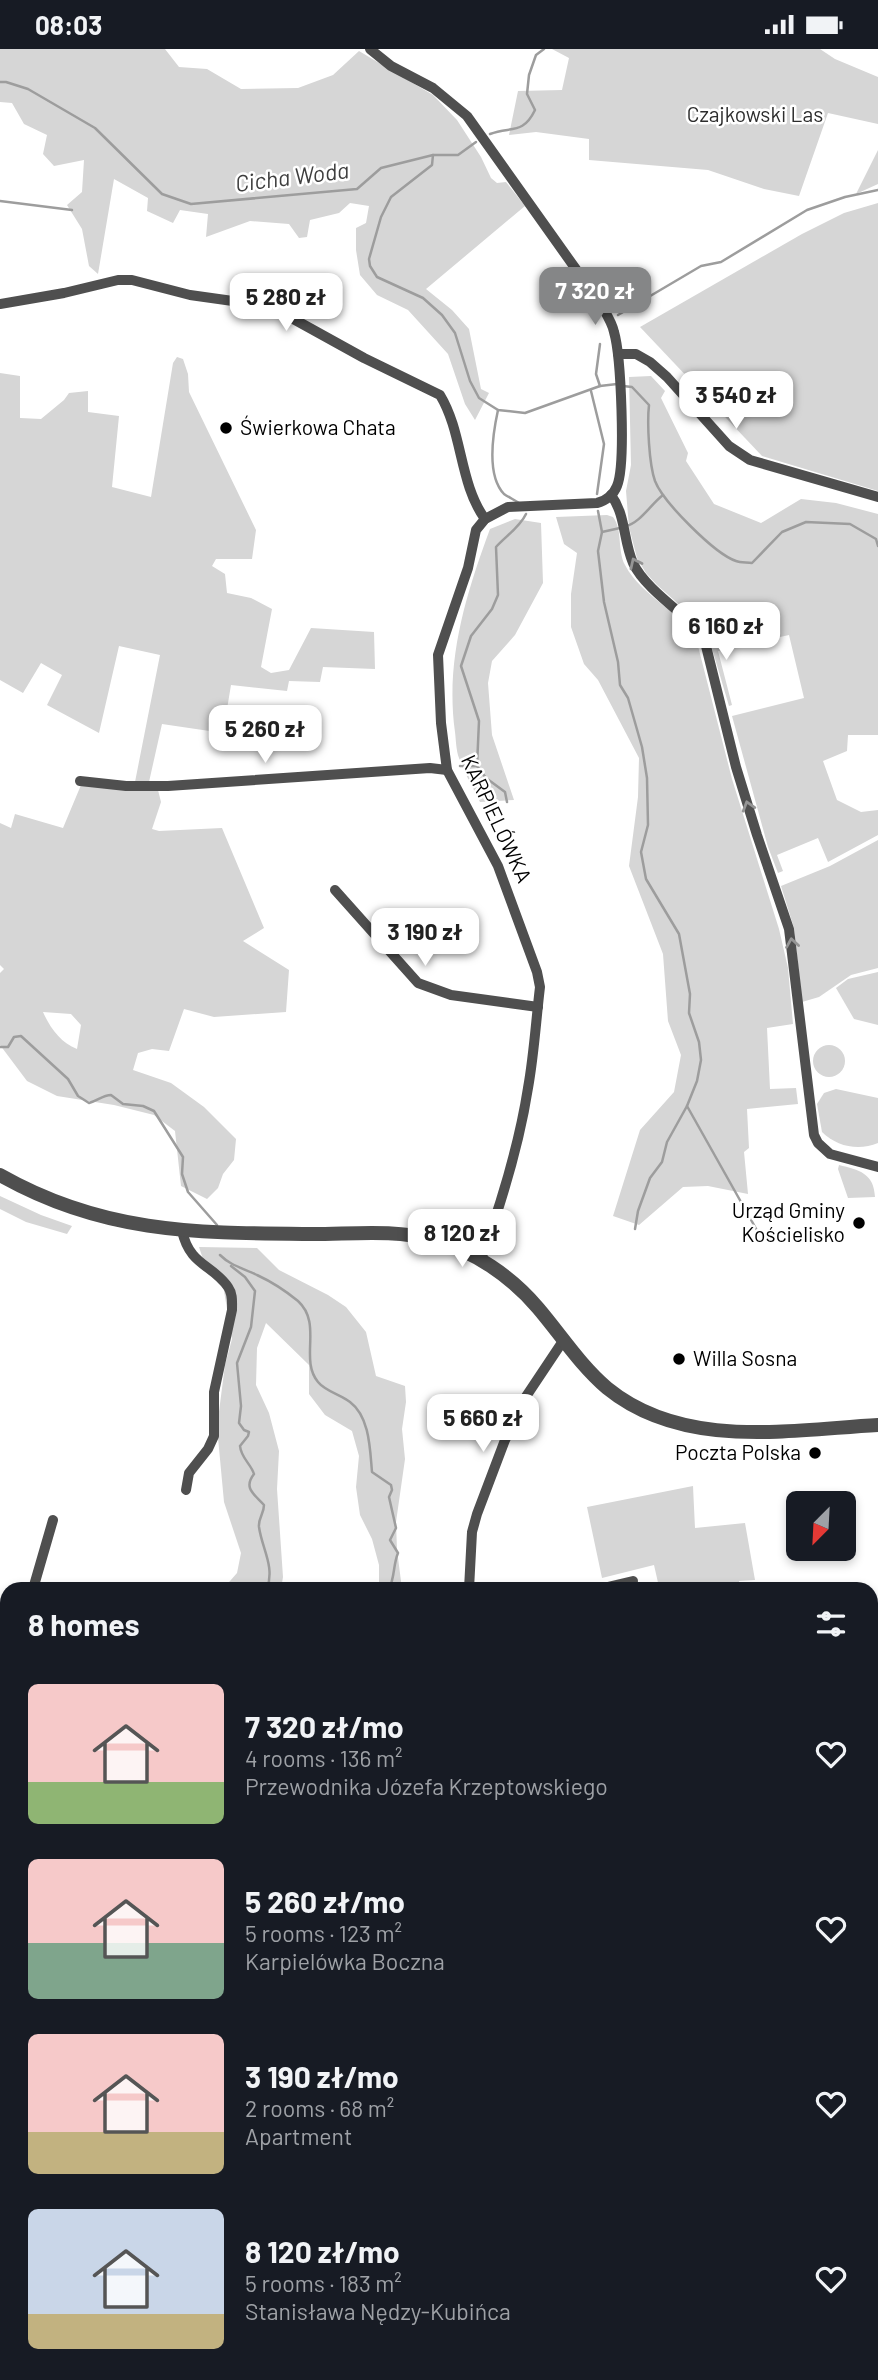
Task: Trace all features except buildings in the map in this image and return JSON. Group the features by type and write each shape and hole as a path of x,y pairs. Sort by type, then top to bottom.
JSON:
{"street":[{"path":"0,304 118,280 132,280 190,295 247,303 288,316 440,395 450,419 471,491 478,510 485,519 508,507 585,505 604,501 617,489 621,462 618,354 614,329 600,303 467,116 443,94 391,66 370,49"},
{"path":"618,354 636,354 650,362 667,377 729,446 750,460 878,497"},
{"path":"611,495 620,506 629,551 637,571 699,630 705,642 736,767 789,929 816,1139 825,1151 877,1167"},
{"name":"KARPIELÓWKA","path":"481,1259 495,1220 522,1118 540,987 516,911 484,835 447,770 440,723 438,655 468,568 477,530 485,519"},
{"path":"80,781 126,786 168,786 430,768 447,770"},
{"path":"335,890 418,983 451,995 538,1007"},
{"path":"0,1175 48,1198 92,1214 148,1227 182,1231 403,1234 445,1243 481,1259 527,1295 585,1367 614,1393 658,1416 694,1428 742,1432 878,1425"},
{"path":"182,1231 184,1243 194,1257 229,1287 232,1297 232,1310 214,1392 214,1436 208,1449 189,1473 186,1490"},
{"path":"469,1582 472,1532 481,1501 525,1398 563,1341"},
{"path":"35,1582 52,1520"},
{"path":"629,1582 633,1581"}],"green space":[{"path":"0,49 165,49 179,67 207,69 241,89 298,88 333,75 359,51 433,95 457,120 491,178 497,183 506,182 525,206 426,289 452,310 469,329 481,389 489,393 475,420 465,404 448,354 408,310 377,295 360,275 356,228 366,223 369,206 350,203 339,213 310,220 307,237 299,238 289,224 250,221 206,237 208,214 180,210 173,223 147,211 148,198 114,179 98,274 89,266 82,229 67,205 82,192 84,160 54,166 43,154 47,135 24,124 12,103 0,102"},
{"name":"Czajkowski Las","path":"552,49 820,49 835,59 878,77 878,124 828,113 799,196 764,189 708,170 589,160 589,139 536,132 509,135 518,91 562,90 569,58"},
{"name":"Czajkowski Las","path":"878,150 878,184 856,194"},
{"path":"878,203 878,491 762,456 640,327 802,234 844,213"},
{"path":"177,357 183,359 188,374 189,392 256,530 252,559 216,559 212,566 225,574 227,593 251,598 272,609 261,667 271,673 289,670 311,628 374,632 375,669 323,667 320,682 289,681 287,691 231,685 223,733 162,724 149,782 135,782 160,655 119,646 99,733 47,705 62,675 41,663 23,693 0,680 0,373 20,376 20,418 41,419 69,393 88,391 88,412 119,416 112,487 151,497 173,363"},
{"path":"651,376 665,391 661,398 688,453 686,461 714,504 761,523 801,499 836,503 878,514 878,735 848,735 847,751 823,761 837,800 861,812 878,810 878,835 828,862 818,838 777,855 783,871 778,873 768,847 732,716 804,698 789,635 718,651 732,705 729,706 708,635 700,623 657,585 637,558 629,527 626,491 631,465 629,377"},
{"path":"556,517 613,517 616,522 621,553 632,577 684,624 698,646 732,779 779,929 788,968 793,1024 767,1028 770,1089 796,1088 798,1104 747,1109 749,1148 744,1152 748,1194 708,1186 683,1187 639,1225 613,1216 640,1130 674,1092 681,1055 668,1021 663,954 629,866 638,797 639,758 598,680 584,664 571,627 571,594 577,553 564,544"},
{"path":"515,519 541,523 543,583 515,635 492,661 488,683 492,735 514,800 480,802 463,769 457,748 453,706 455,654 473,578 490,529"},
{"path":"81,785 158,790 161,802 152,829 222,828 264,928 243,941 289,970 286,1012 214,1017 184,1009 169,1051 152,1049 138,1053 133,1070 171,1083 204,1107 236,1139 234,1160 223,1174 218,1188 207,1199 181,1186 175,1131 154,1115 114,1105 57,1096 27,1081 0,1045 0,973 4,969 0,965 0,823 11,828 15,814 63,828","holes":["43,1012 71,1014 81,1025 77,1049 57,1034"]},
{"path":"878,840 878,968 851,975 819,997 802,1002 794,928 781,886 830,866"},
{"path":"878,972 878,1025 854,1019 836,988 848,979"},
{"path":"829,1045 840,1050 845,1061 840,1072 829,1077 818,1072 813,1061 818,1050"},
{"path":"836,1089 878,1098 878,1143 863,1147 848,1146 834,1141 822,1132 817,1104 824,1093"},
{"path":"839,1165 864,1174 872,1183 875,1197 848,1198"},
{"path":"0,1196 72,1226 67,1234 26,1222 0,1209"},
{"path":"199,1247 257,1248 279,1270 346,1307 366,1332 376,1376 405,1386 406,1402 402,1429 405,1459 396,1522 401,1582 379,1582 379,1565 372,1539 360,1515 356,1487 359,1456 352,1431 325,1415 309,1394 309,1365 266,1323 257,1348 256,1385 269,1413 279,1451 277,1489 283,1577 282,1582 229,1582 237,1573 241,1553 224,1502 217,1427 225,1365 232,1339 222,1279 204,1262"},
{"path":"693,1486 695,1528 745,1523 755,1580 658,1582 654,1565 602,1578 587,1507"}],"waterway":[{"path":"490,134 516,128 530,118 535,110 527,94 529,75 536,55 544,49"},
{"name":"Cicha Woda","path":"0,82 28,89 95,128 162,194 191,204 357,189 381,168 433,155 432,165 391,197 381,217 369,259 377,277 423,298 442,315 455,333 470,381 479,398 498,410 525,413 600,386 617,384"},
{"path":"433,155 458,155 476,142"},
{"path":"618,315 701,266 721,262 807,210 845,197 878,190"},
{"path":"0,201 72,210"},
{"path":"600,344 596,374 600,386"},
{"name":"Cicha Woda","path":"623,386 632,387 649,405 651,464 660,490 691,526 727,556 738,562 752,563 782,532 806,522 850,524 876,539 878,546"},
{"path":"591,391 604,444 597,494"},
{"path":"498,410 492,453 495,476 504,494 519,503"},
{"path":"626,526 641,517 663,495"},
{"path":"598,511 602,532 598,551 604,602 618,662 620,685 628,698 642,747 647,778 648,825 641,852 646,879 679,934 690,994 689,1013 699,1042 701,1060 697,1081 687,1106 759,1234"},
{"path":"507,802 505,792 486,778 477,766 479,721 461,666 471,636 492,609 498,595 496,547 526,514"},
{"path":"602,532 620,528"},
{"path":"460,766 477,766"},
{"path":"0,1047 8,1047 14,1037 21,1036 68,1079 78,1096 89,1103 111,1095 123,1104 143,1106 154,1111 183,1157 182,1174 188,1192 217,1225"},
{"path":"635,1229 638,1211 650,1178 662,1162 667,1142 687,1106"},
{"path":"220,1255 273,1283 298,1301 309,1320 310,1363 318,1382 350,1402 362,1416 368,1434 372,1472 391,1485 392,1490 389,1497 396,1528 390,1540 398,1553 391,1582"},
{"path":"231,1266 245,1277 255,1291 251,1327 237,1363 241,1406 239,1423 249,1432 240,1446 254,1474 250,1487 264,1505 259,1527 269,1565 269,1582"}],"place":[{"name":"Świerkowa Chata","path":"226,428"},
{"name":"Urząd Gminy Kościelisko","path":"859,1223"},
{"name":"Willa Sosna","path":"679,1359"},
{"name":"Poczta Polska","path":"815,1453"}]}
